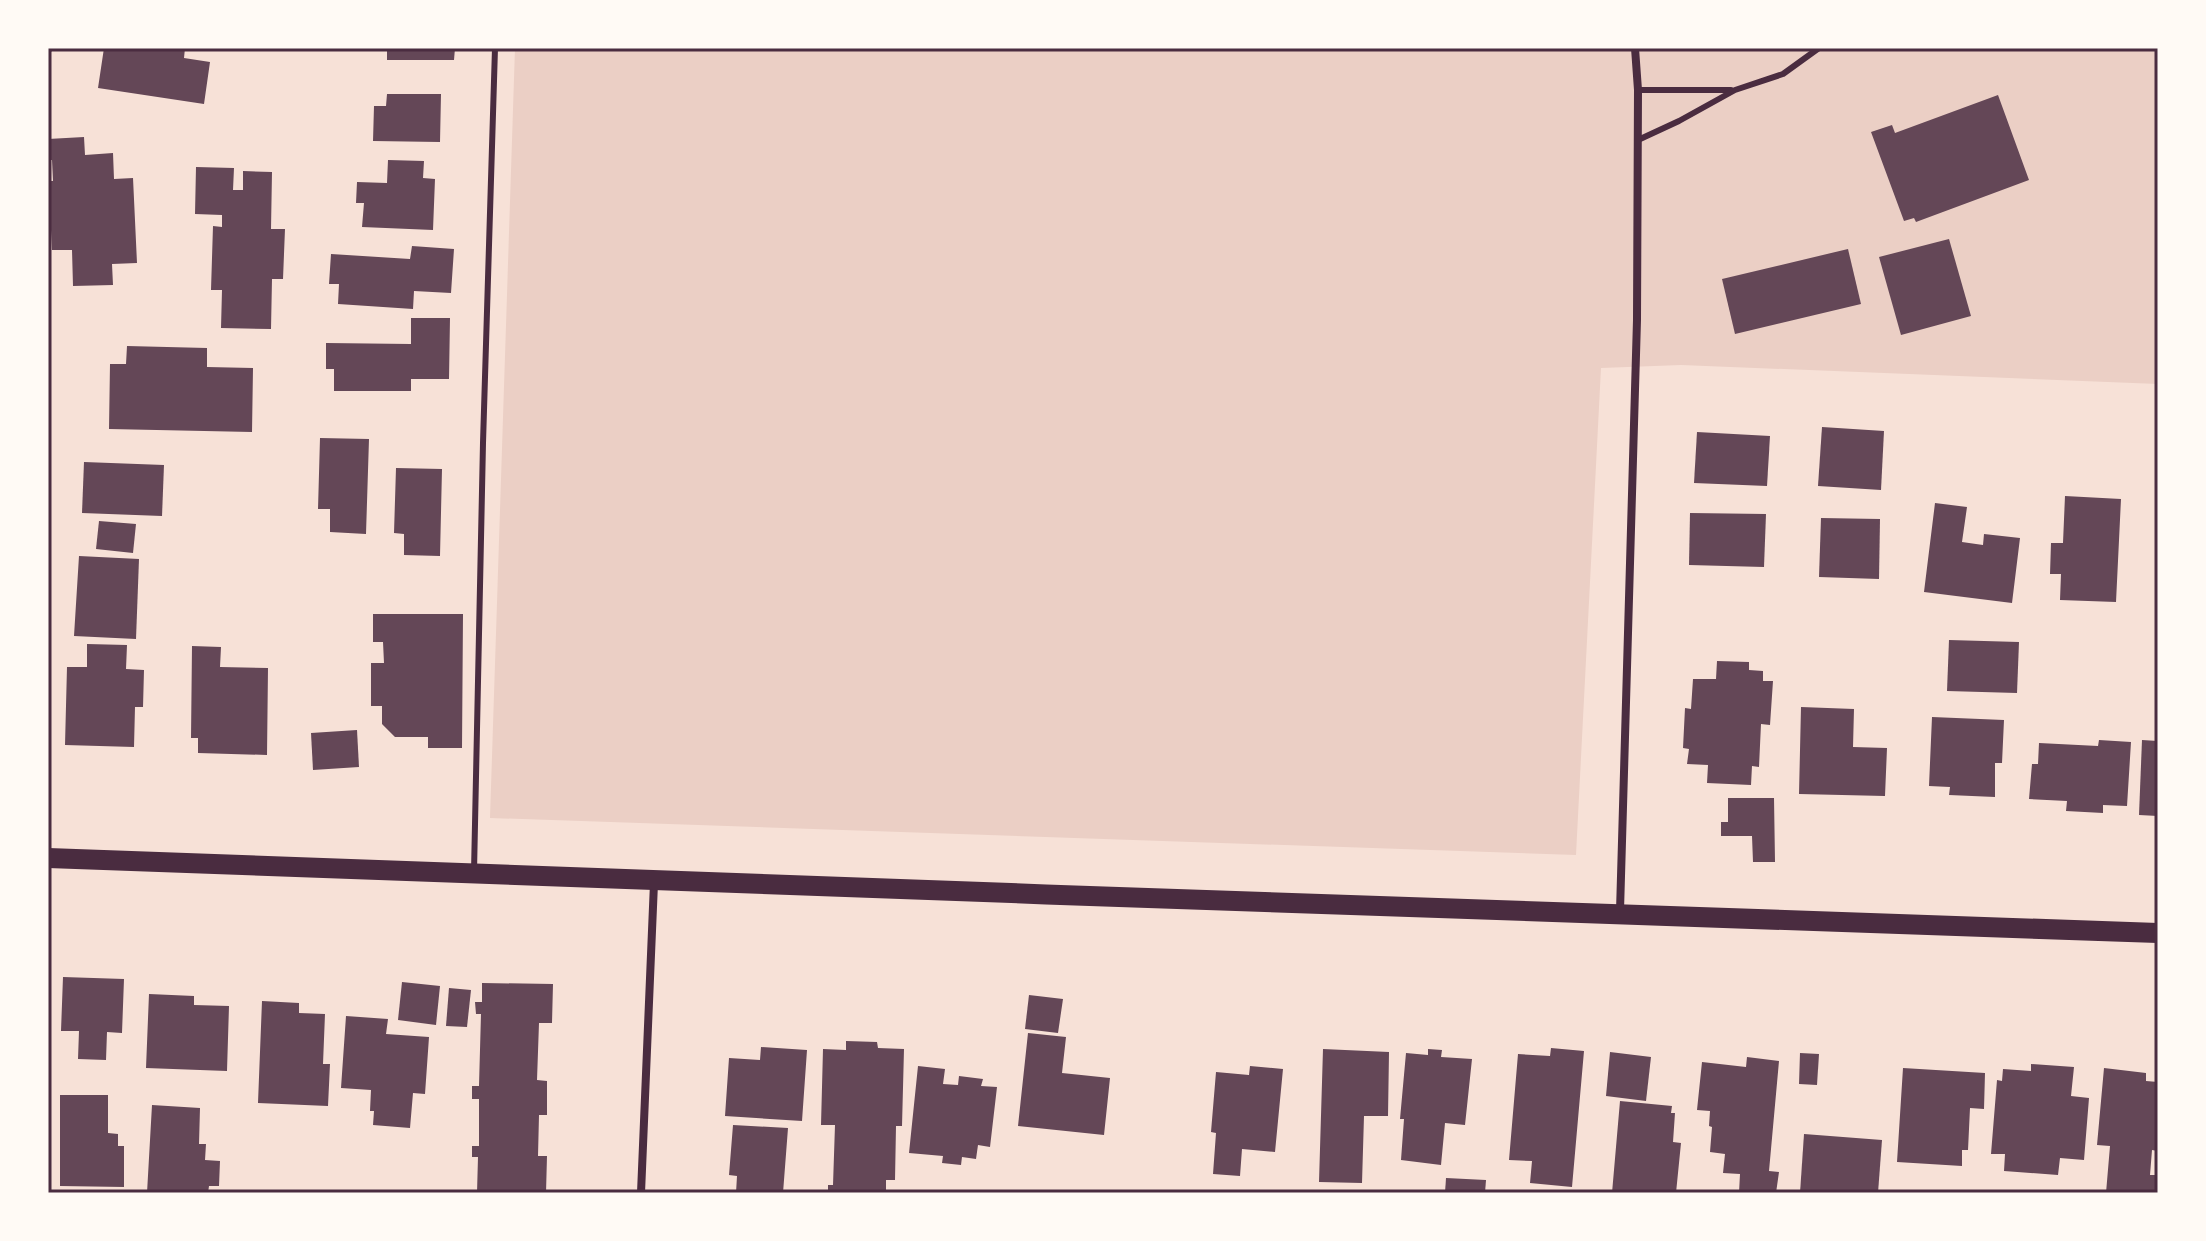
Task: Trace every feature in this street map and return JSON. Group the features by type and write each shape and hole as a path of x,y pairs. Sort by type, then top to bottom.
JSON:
{"main road":[{"path":"48,858 654,883 1620,912 2158,933"}],"street":[{"path":"1620,912 1637,320 1638,90 1635,48"},
{"path":"641,1193 654,883"}],"lane":[{"path":"474,876 495,48"},
{"path":"1638,140 1735,90 1783,74 1819,48"},
{"path":"1638,90 1735,90"}],"shaded area":[{"path":"515,48 2158,48 2158,384 1681,365 1601,368 1576,855 490,818"}],"building":[{"path":"104,48 185,48 184,58 210,62 204,104 98,88"},
{"path":"387,48 455,48 454,60 387,60"},
{"path":"387,94 441,94 440,142 373,141 374,106 386,106"},
{"path":"1998,95 2029,180 1916,222 1914,218 1904,221 1871,132 1892,125 1895,133"},
{"path":"84,137 85,155 113,153 114,179 133,178 137,263 112,264 113,285 73,286 72,250 52,250 51,230 48,230 48,181 53,181 52,160 48,160 48,139"},
{"path":"388,160 424,161 423,178 435,179 433,230 362,227 364,203 356,203 357,182 387,183"},
{"path":"196,167 234,168 233,190 243,190 243,171 272,172 271,229 285,229 283,279 272,279 271,329 221,328 222,290 211,290 213,226 222,227 222,215 195,214"},
{"path":"1949,239 1971,316 1901,335 1879,257"},
{"path":"412,246 454,249 451,293 414,291 413,309 338,304 339,284 329,284 331,254 410,259"},
{"path":"1848,249 1861,304 1735,334 1722,279"},
{"path":"411,318 450,318 449,379 411,379 411,391 334,391 334,369 326,369 326,343 411,344"},
{"path":"127,346 207,348 207,367 253,368 252,432 109,429 110,364 126,364"},
{"path":"1822,427 1884,431 1881,490 1818,486"},
{"path":"1697,432 1770,436 1767,486 1694,483"},
{"path":"320,438 369,439 366,534 330,532 330,509 318,509"},
{"path":"84,462 164,465 162,516 82,513"},
{"path":"396,468 442,469 440,556 404,555 404,534 394,533"},
{"path":"2065,496 2121,499 2116,602 2060,600 2061,574 2050,574 2051,543 2063,543"},
{"path":"1935,503 1967,507 1962,542 1983,545 1984,534 2020,538 2012,603 1924,592"},
{"path":"1690,513 1766,514 1764,567 1689,565"},
{"path":"1821,518 1880,519 1879,579 1819,577"},
{"path":"99,521 136,524 133,553 96,549"},
{"path":"79,556 139,559 136,639 74,636"},
{"path":"373,614 463,614 462,748 428,748 428,737 395,737 382,724 382,706 371,706 371,663 384,663 383,642 373,642"},
{"path":"1949,640 2019,642 2017,693 1947,691"},
{"path":"87,644 127,645 126,669 144,670 143,707 135,707 134,747 65,745 67,667 87,667"},
{"path":"192,646 221,647 220,667 268,668 267,755 198,753 198,738 191,738"},
{"path":"1717,661 1749,662 1749,670 1763,671 1763,681 1773,681 1770,725 1761,724 1759,767 1752,766 1751,785 1707,783 1708,765 1687,764 1689,749 1683,748 1685,708 1691,709 1693,679 1716,679"},
{"path":"1801,707 1854,709 1853,747 1887,748 1885,796 1799,794"},
{"path":"1932,717 2004,720 2002,763 1995,763 1995,797 1949,795 1950,787 1929,786"},
{"path":"357,730 359,767 313,770 311,733"},
{"path":"2099,740 2131,742 2127,806 2103,805 2103,813 2066,811 2067,801 2029,799 2032,764 2038,764 2039,743 2098,746"},
{"path":"2142,740 2158,741 2158,816 2139,815"},
{"path":"1728,798 1774,798 1775,862 1753,862 1752,836 1721,836 1721,822 1728,822"},
{"path":"63,977 124,979 122,1033 107,1032 106,1060 78,1059 79,1031 61,1031"},
{"path":"402,982 440,986 436,1025 398,1020"},
{"path":"482,983 553,984 552,1023 539,1023 537,1080 547,1081 547,1115 539,1115 538,1156 547,1156 546,1193 477,1193 478,1157 472,1157 472,1146 479,1146 479,1099 472,1099 472,1086 479,1086 481,1014 476,1014 475,1002 482,1002"},
{"path":"449,988 471,990 467,1027 446,1026"},
{"path":"149,994 194,996 194,1005 229,1006 227,1071 146,1068"},
{"path":"1029,995 1063,999 1058,1033 1025,1029"},
{"path":"262,1001 299,1003 299,1013 325,1014 323,1064 330,1064 328,1106 258,1103"},
{"path":"346,1016 388,1019 386,1034 429,1037 425,1094 413,1093 410,1128 373,1125 371,1090 341,1088"},
{"path":"1028,1033 1066,1037 1062,1073 1110,1078 1104,1135 1018,1126"},
{"path":"846,1041 877,1042 878,1048 904,1049 902,1126 896,1126 895,1180 886,1180 886,1193 828,1193 828,1185 833,1185 835,1125 821,1125 823,1049 846,1050"},
{"path":"761,1047 807,1050 802,1121 725,1116 729,1058 760,1060"},
{"path":"1551,1048 1584,1051 1572,1187 1530,1183 1532,1161 1509,1160 1518,1054 1550,1056"},
{"path":"1323,1049 1389,1052 1388,1116 1364,1116 1362,1183 1319,1182"},
{"path":"1428,1049 1442,1050 1441,1057 1472,1059 1465,1125 1445,1123 1441,1165 1401,1160 1404,1119 1400,1119 1406,1053 1428,1055"},
{"path":"1610,1052 1651,1057 1646,1101 1606,1096"},
{"path":"1800,1053 1819,1054 1817,1085 1799,1084"},
{"path":"1747,1057 1779,1061 1769,1171 1779,1172 1776,1193 1739,1193 1740,1174 1723,1173 1725,1154 1710,1152 1710,1111 1697,1110 1702,1062 1746,1067"},
{"path":"2031,1064 2074,1067 2071,1096 2089,1098 2084,1160 2060,1158 2058,1175 2004,1171 2005,1154 1991,1154 1997,1080 2002,1081 2003,1069 2031,1071"},
{"path":"918,1066 945,1069 943,1084 958,1085 959,1076 983,1079 981,1086 997,1087 990,1147 978,1145 976,1159 962,1157 961,1165 942,1163 943,1156 909,1153"},
{"path":"1250,1066 1283,1069 1275,1152 1242,1149 1240,1176 1213,1174 1216,1133 1211,1132 1216,1072 1249,1075"},
{"path":"1903,1068 1985,1073 1984,1109 1970,1108 1968,1150 1962,1150 1962,1166 1897,1162"},
{"path":"2104,1068 2146,1073 2146,1081 2158,1082 2158,1151 2152,1150 2150,1175 2158,1175 2158,1193 2106,1193 2110,1146 2097,1145"},
{"path":"60,1095 108,1095 108,1133 118,1134 118,1146 124,1146 124,1187 60,1186"},
{"path":"1620,1101 1672,1106 1671,1113 1675,1113 1673,1142 1681,1143 1676,1193 1612,1193"},
{"path":"152,1105 200,1108 199,1144 206,1144 205,1160 220,1161 219,1186 209,1186 208,1193 147,1193"},
{"path":"733,1125 788,1128 783,1193 736,1193 737,1176 729,1175"},
{"path":"1804,1134 1882,1140 1878,1193 1800,1193"},
{"path":"1446,1178 1486,1180 1485,1193 1445,1193"}]}
